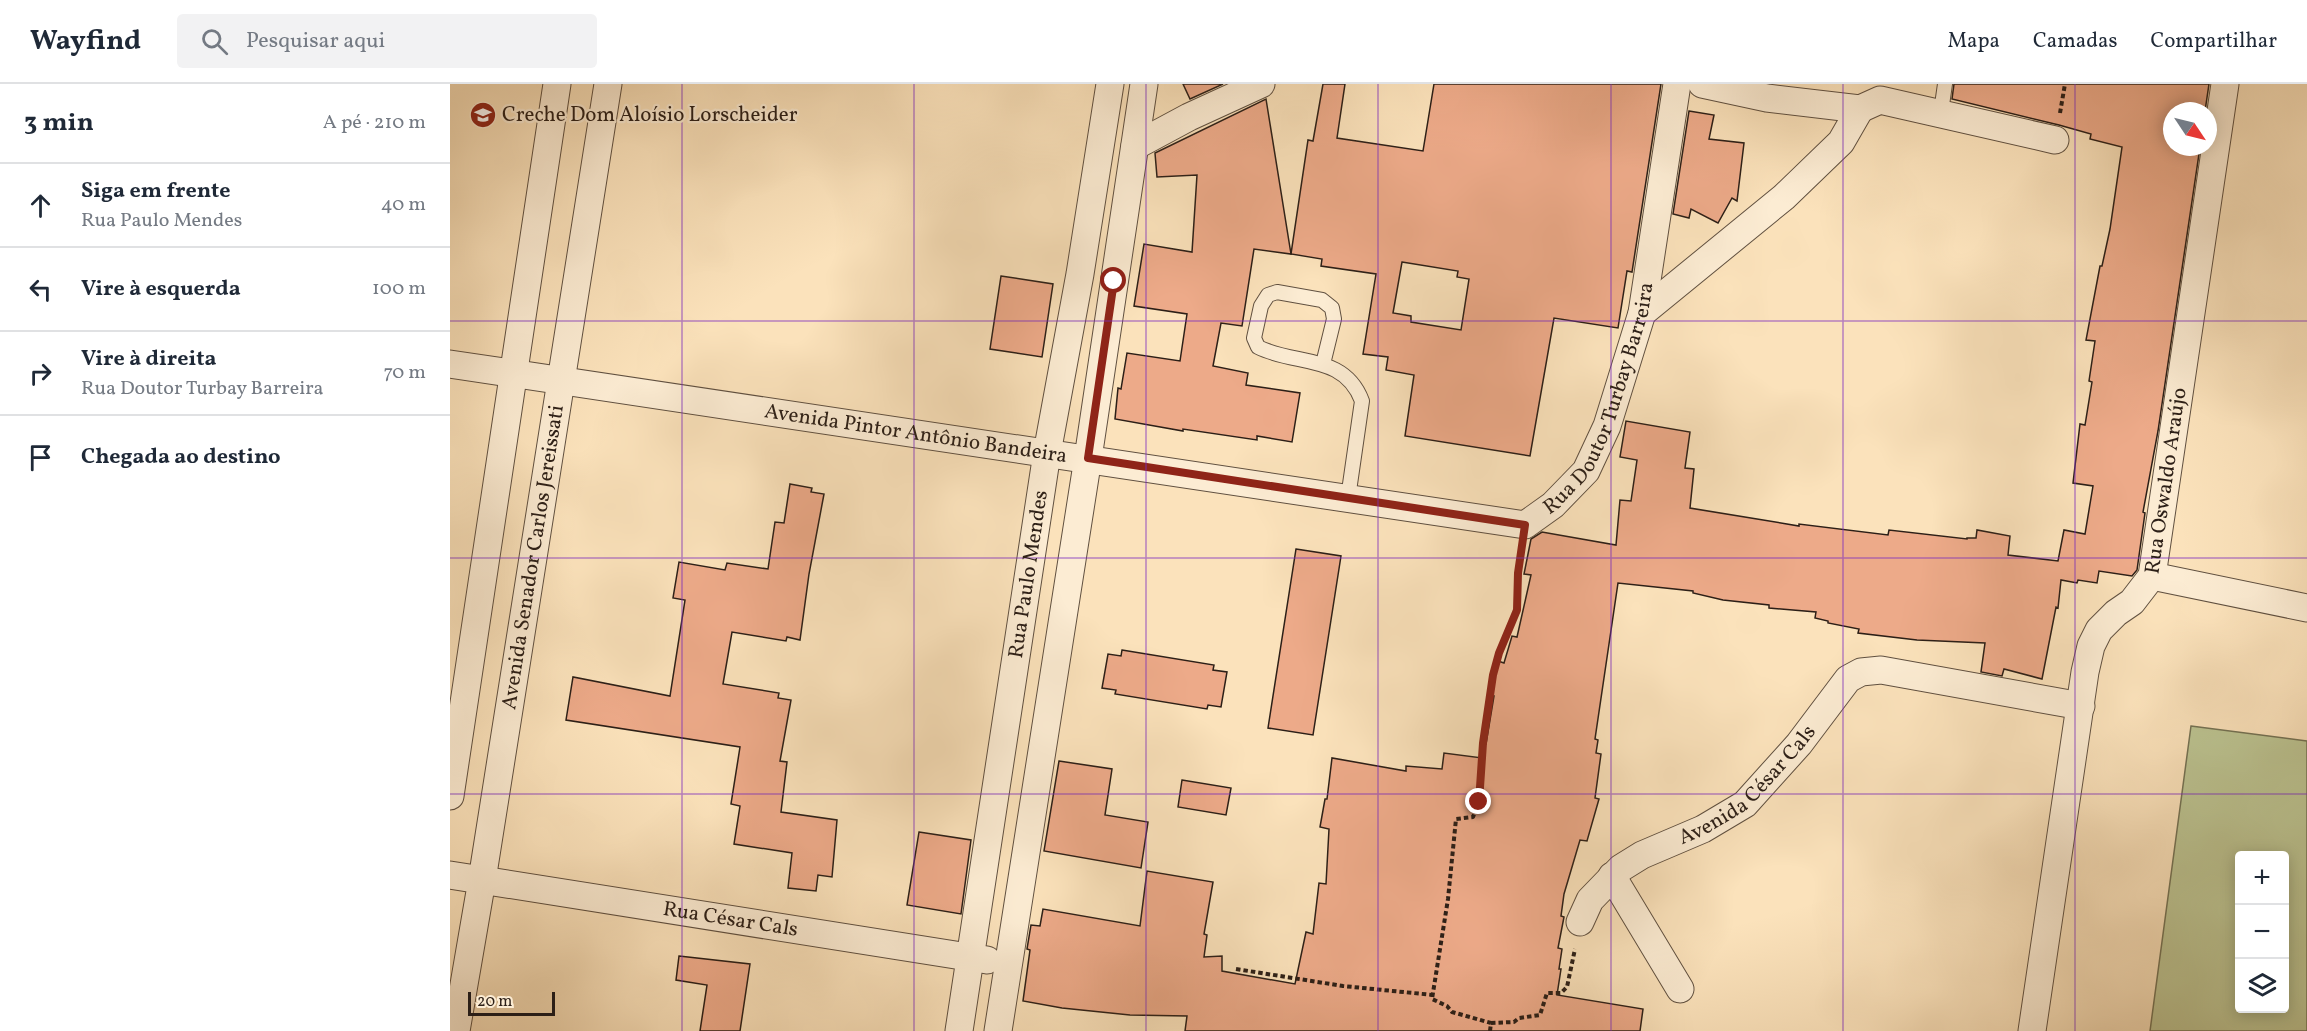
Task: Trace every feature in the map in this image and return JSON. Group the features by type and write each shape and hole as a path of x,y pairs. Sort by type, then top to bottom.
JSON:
{"street":[{"path":"450,796 557,84"},
{"name":"Avenida Senador Carlos Jereissati","path":"456,1031 608,84"},
{"name":"Rua Paulo Mendes","path":"959,1031 1047,453 1080,274 1110,84"},
{"name":"Rua Paulo Mendes","path":"998,1031 1144,84"},
{"path":"1135,146 1189,117 1261,84"},
{"name":"Rua Doutor Turbay Barreira","path":"1525,525 1553,505 1586,471 1607,426 1642,313 1677,84"},
{"path":"1702,84 1767,98 1860,109 1880,100 1941,112 2055,140"},
{"name":"Rua Oswaldo Araújo","path":"2032,1031 2085,672 2091,646 2099,630 2116,613 2132,602 2152,576 2225,84"},
{"path":"1642,313 1784,197 1840,142 1860,109"},
{"path":"1080,274 1114,281"},
{"name":"Avenida Pintor Antônio Bandeira","path":"450,364 1525,525"},
{"path":"2152,576 2307,608"},
{"name":"Avenida César Cals","path":"1580,922 1590,900 1621,868 1642,855 1702,829 1746,804 1799,744 1848,679 1861,672 1881,670 2080,706"},
{"name":"Rua César Cals","path":"450,875 1009,963"},
{"path":"1612,876 1680,990"}],"lane":[{"path":"1941,112 1945,84"},
{"path":"1323,364 1334,319 1332,308 1323,300 1277,292 1268,295 1261,306 1254,338 1258,347 1271,354 1331,366 1345,375 1358,389 1362,400 1348,498"}],"path":[{"name":"Rua Doutor Turbay Barreira","path":"1433,995 1448,899 1456,819 1473,817 1479,802 1483,743 1493,675 1499,653 1517,610 1518,573 1525,525"},
{"path":"1236,969 1343,986 1433,995 1432,999 1448,1006 1448,1010 1452,1012 1491,1023 1515,1022 1519,1018 1540,1016 1546,993 1561,993 1567,987 1580,922"},
{"path":"1490,1031 1491,1023"}],"green space":[{"path":"2191,726 2307,741 2307,1031 2150,1031"}],"building":[{"path":"1183,84 1223,84 1190,99"},
{"path":"1323,84 1345,84 1337,138 1423,151 1434,84 1661,84 1632,272 1627,271 1618,328 1554,318 1530,456 1405,436 1414,375 1386,370 1388,357 1363,354 1376,274 1321,266 1322,259 1291,254 1308,140 1313,141","holes":["1402,262 1458,271 1457,277 1469,279 1461,330 1411,322 1411,316 1393,313"]},
{"path":"1954,84 2209,84 2206,102 2163,102 2163,156 2199,156 2158,431 2143,512 2145,513 2137,570 2132,576 2099,571 2097,583 2061,580 2058,608 2056,607 2042,679 2004,669 2002,676 1981,672 1985,643 1917,640 1858,633 1859,629 1815,618 1816,612 1769,608 1769,605 1723,600 1693,593 1693,591 1618,583 1595,739 1598,740 1596,753 1601,754 1595,798 1599,799 1587,841 1580,840 1564,894 1561,916 1564,917 1558,948 1562,949 1557,995 1643,1009 1640,1031 1185,1031 1187,1016 1130,1015 1062,1008 1023,1001 1031,925 1040,926 1043,909 1140,926 1147,871 1213,882 1204,934 1207,935 1204,957 1222,956 1222,971 1295,984 1306,932 1313,934 1319,883 1326,884 1329,829 1320,827 1325,799 1327,799 1332,758 1406,771 1406,766 1442,769 1444,753 1482,758 1498,661 1504,663 1512,636 1517,637 1531,575 1524,574 1531,539 1542,532 1616,545 1620,500 1631,501 1637,460 1620,457 1626,421 1690,432 1685,468 1694,469 1690,508 1799,526 1799,524 1888,535 1889,530 1967,539 1976,538 1977,530 2010,536 2008,555 2058,561 2064,530 2085,534 2093,486 2073,483 2080,424 2085,425 2092,382 2089,381 2095,341 2086,340 2100,266 2102,266 2110,229 2122,147 2090,139 2091,134 1952,99"},
{"path":"1266,99 1291,254 1254,249 1242,326 1221,323 1213,366 1248,373 1246,385 1300,393 1292,442 1257,436 1257,440 1183,429 1183,431 1115,419 1118,388 1121,389 1127,353 1180,361 1187,314 1134,306 1144,244 1192,252 1197,175 1157,177 1155,153"},
{"path":"1689,111 1714,115 1709,139 1744,143 1737,201 1732,198 1718,223 1691,209 1689,218 1673,214"},
{"path":"1001,276 1053,284 1042,357 990,349"},
{"path":"790,484 812,488 811,492 824,494 809,574 800,640 787,637 786,641 732,632 723,684 779,693 778,698 791,700 780,761 787,762 781,812 837,820 832,877 818,875 816,891 788,888 792,853 734,844 740,806 731,804 740,747 566,720 573,677 670,696 685,600 673,598 679,562 725,570 727,563 768,569 775,522 784,523"},
{"path":"1296,549 1341,556 1313,735 1268,728"},
{"path":"1122,650 1214,665 1213,670 1227,672 1221,707 1208,705 1207,709 1115,694 1116,690 1102,688 1108,654 1121,656"},
{"path":"1059,761 1112,769 1105,815 1148,822 1141,868 1044,851"},
{"path":"1182,780 1231,788 1226,815 1178,807"},
{"path":"919,832 971,840 961,914 907,905"},
{"path":"679,956 750,964 740,1031 700,1031 707,985 676,980"}],"place":[{"name":"Creche Dom Aloísio Lorscheider","path":"483,115"}],"route":[{"path":"1114,281 1088,458 1525,525 1518,573 1517,610 1499,653 1493,675 1483,743 1479,802"}]}
